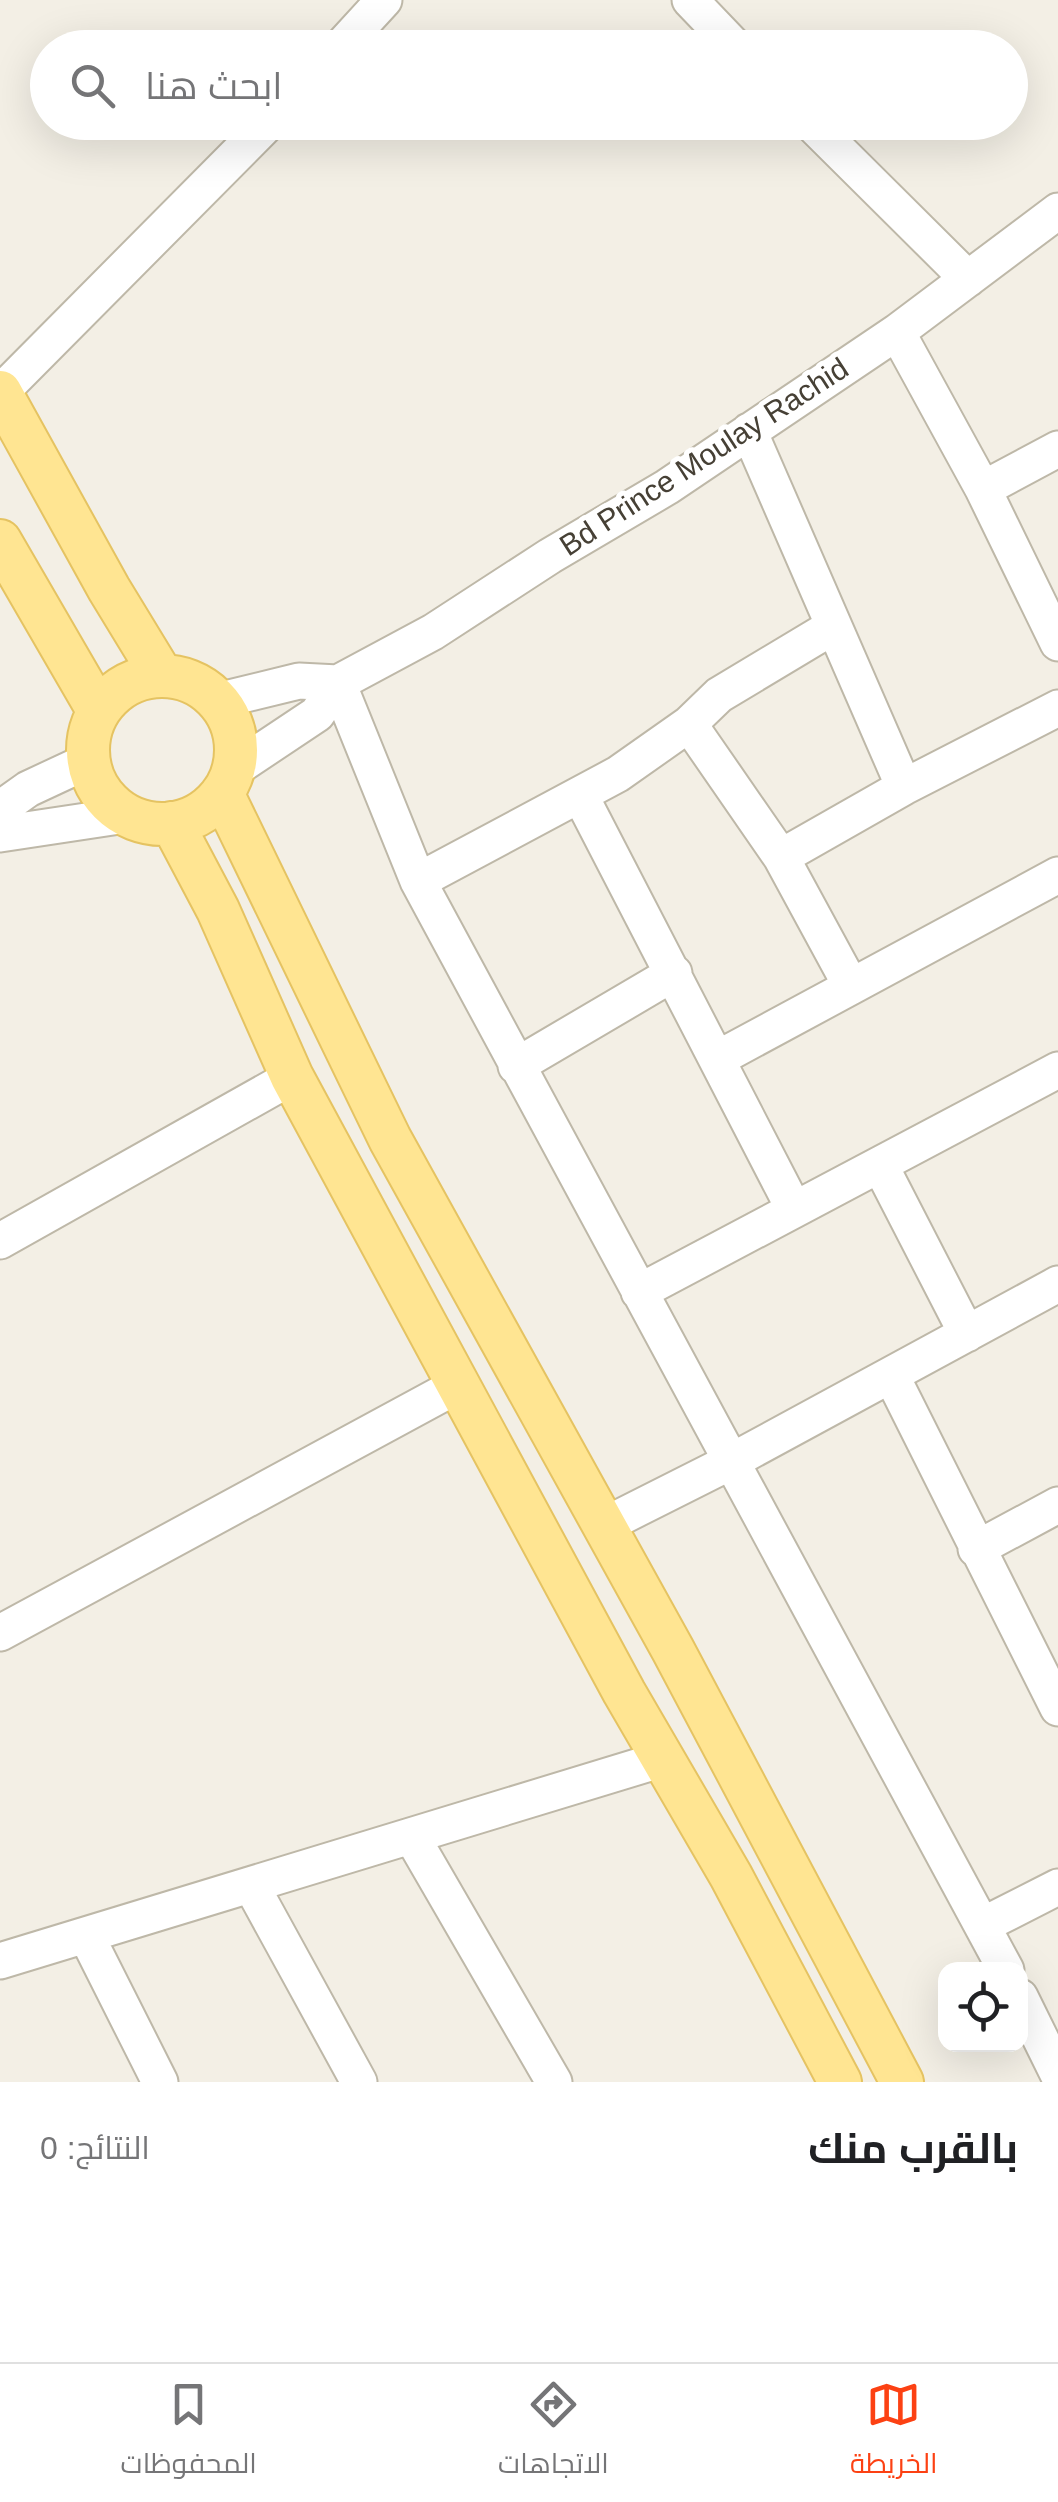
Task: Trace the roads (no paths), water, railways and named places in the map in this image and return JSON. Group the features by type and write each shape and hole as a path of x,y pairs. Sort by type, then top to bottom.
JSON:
{"main road":[{"path":"0,392 108,588 162,676"},
{"path":"0,541 98,710"},
{"path":"228,782 200,813 172,823 148,823 126,815 108,801 95,783 88,761 90,730 98,710 121,688 140,679 162,676 183,678 217,700 234,734 228,782 390,1139 605,1525 902,2082"},
{"path":"172,823 218,910 292,1077 840,2082"}],"street":[{"path":"356,30 384,0"},
{"path":"690,0 719,30"},
{"path":"0,392 251,140"},
{"path":"828,140 968,279"},
{"name":"Bd Prince Moulay Rachid","path":"228,782 317,714 338,684 433,632 667,487 897,332 1058,211"},
{"path":"897,332 983,488 1057,638"},
{"path":"748,430 904,788"},
{"path":"983,488 1058,449"},
{"path":"418,881 642,758 690,724 729,688 834,626"},
{"name":"Bd Prince Moulay Rachid","path":"217,700 299,681 338,684"},
{"path":"338,684 418,881 1002,1962"},
{"path":"781,857 1058,708"},
{"path":"690,724 781,857 851,986"},
{"path":"0,809 28,789 88,761"},
{"path":"580,795 794,1209"},
{"path":"0,834 126,815"},
{"path":"717,1059 1058,875"},
{"path":"516,1066 674,973"},
{"path":"640,1292 1058,1070"},
{"path":"0,1241 292,1077"},
{"path":"880,1165 967,1334"},
{"path":"605,1525 732,1461 1058,1284"},
{"path":"891,1375 1058,1708"},
{"path":"0,1633 460,1384"},
{"path":"976,1549 1058,1505"},
{"path":"0,1961 663,1759"},
{"path":"412,1837 554,2082"},
{"path":"251,1885 358,2082"},
{"path":"983,1924 1058,1887"},
{"path":"86,1936 160,2082"},
{"path":"1028,2013 1058,2074"}]}
